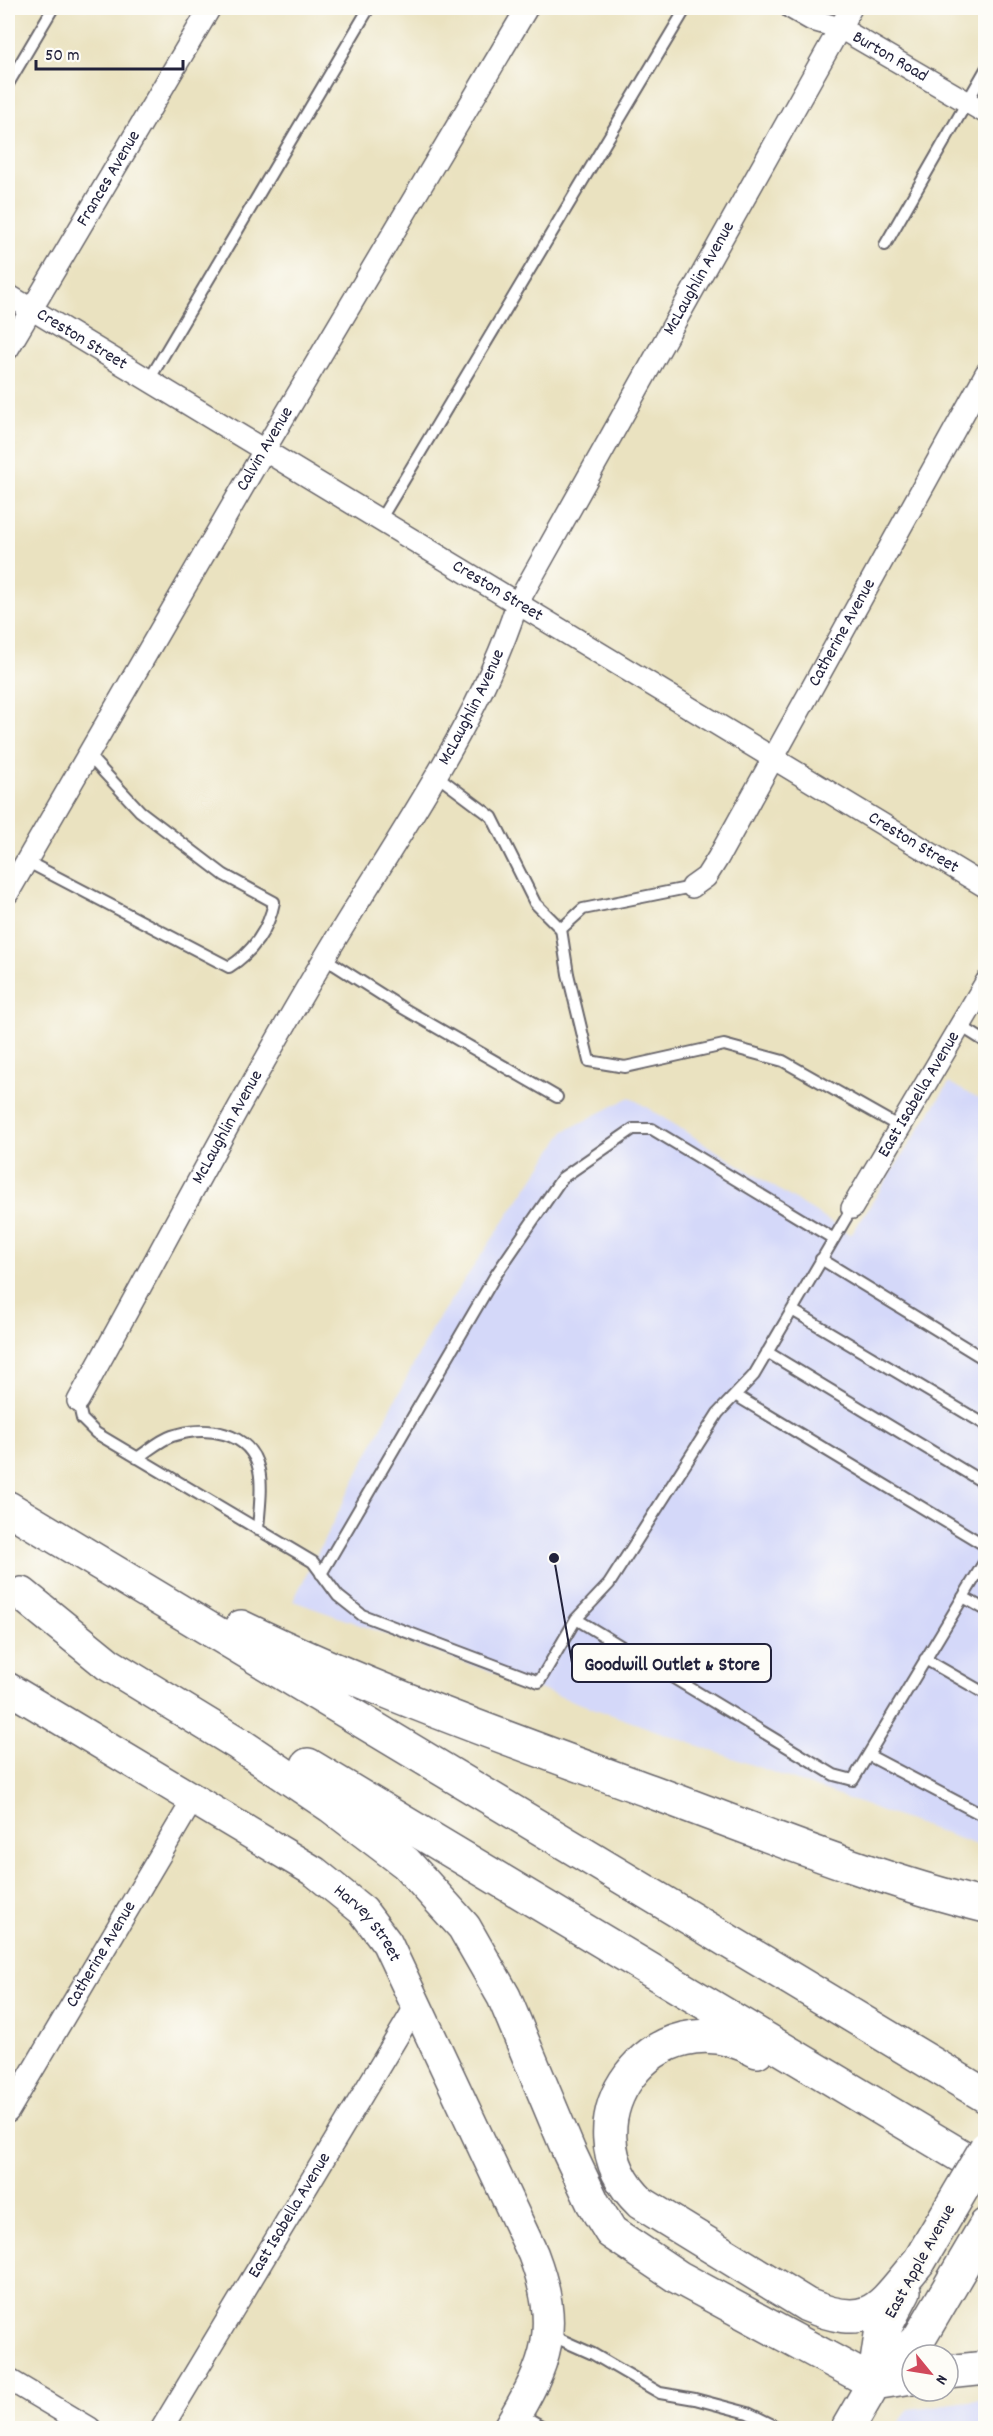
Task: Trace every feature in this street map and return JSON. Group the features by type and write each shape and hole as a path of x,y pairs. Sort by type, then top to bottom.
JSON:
{"highway":[{"path":"8,1508 986,2096"},
{"path":"56,1538 317,1664 810,1850 949,1897 986,1906"},
{"path":"15,1590 986,2171"},
{"path":"15,1590 108,1664 312,1793 406,1863 464,1927 504,1997 569,2152 593,2203 611,2232 678,2277 874,2383 900,2379"},
{"path":"920,2260 882,2304 865,2315 851,2318 829,2314 807,2305 641,2203 620,2179 610,2134 613,2106 622,2086 636,2066 654,2050 674,2040 695,2036 720,2037 743,2043 852,2108 932,2139"},
{"name":"East Apple Avenue","path":"874,2383 881,2335 920,2260 986,2148"},
{"name":"East Apple Avenue","path":"848,2428 874,2383 920,2337 986,2225"},
{"path":"960,2371 986,2368"}],"street":[{"name":"Frances Avenue","path":"8,349 210,8"},
{"name":"Calvin Avenue","path":"8,893 265,449 527,8"},
{"name":"Burton Road","path":"792,8 812,20 840,28 986,114"},
{"name":"McLaughlin Avenue","path":"78,1401 324,958 436,775 503,648 517,604 851,8"},
{"name":"Creston Street","path":"8,295 265,449 771,759 986,887"},
{"name":"Catherine Avenue","path":"692,887 706,877 986,373"},
{"name":"East Isabella Avenue","path":"852,1208 898,1126 986,982"},
{"name":"Harvey Street","path":"8,1688 315,1872 363,1911 387,1943 533,2254 546,2287 549,2324"},
{"name":"Catherine Avenue","path":"8,2112 195,1798"},
{"name":"East Isabella Avenue","path":"162,2428 417,2004"},
{"path":"513,2420 542,2362 549,2324"},
{"path":"8,2379 90,2428"}],"lane":[{"path":"8,84 53,8"},
{"path":"149,380 369,8"},
{"path":"381,520 686,8"},
{"path":"885,245 986,69"},
{"path":"26,861 229,967 242,959 258,939 271,917 274,902 224,875 140,811 89,756"},
{"path":"436,775 492,817 535,903 561,928 568,974 589,1061 625,1067 724,1045 783,1060 898,1126"},
{"path":"561,928 583,909 692,887"},
{"path":"324,958 401,1007 557,1097"},
{"path":"959,1025 986,1042"},
{"path":"321,1574 495,1276 528,1225 562,1178 633,1129 652,1129 834,1239"},
{"path":"78,1401 82,1419 96,1433 313,1562 338,1596 362,1615 539,1682 576,1619 609,1584 718,1413 754,1376 852,1208"},
{"path":"821,1259 986,1360"},
{"path":"792,1310 986,1425"},
{"path":"767,1352 986,1484"},
{"path":"735,1395 986,1545"},
{"path":"137,1458 172,1436 222,1432 242,1441 253,1454 259,1470 258,1530"},
{"path":"576,1619 834,1775 853,1780 986,1559"},
{"path":"963,1597 986,1610"},
{"path":"925,1659 986,1694"},
{"path":"867,1755 986,1818"},
{"path":"549,2324 593,2354 660,2393 696,2399 748,2413 779,2428"},
{"path":"513,2420 545,2428"}],"shaded area":[{"path":"949,1083 985,1102 985,1848 293,1601 432,1328 565,1131 630,1097 851,1235"},
{"path":"985,2399 985,2428 896,2428 908,2409"}],"place":[{"name":"Goodwill Outlet & Store","path":"554,1558"}]}
